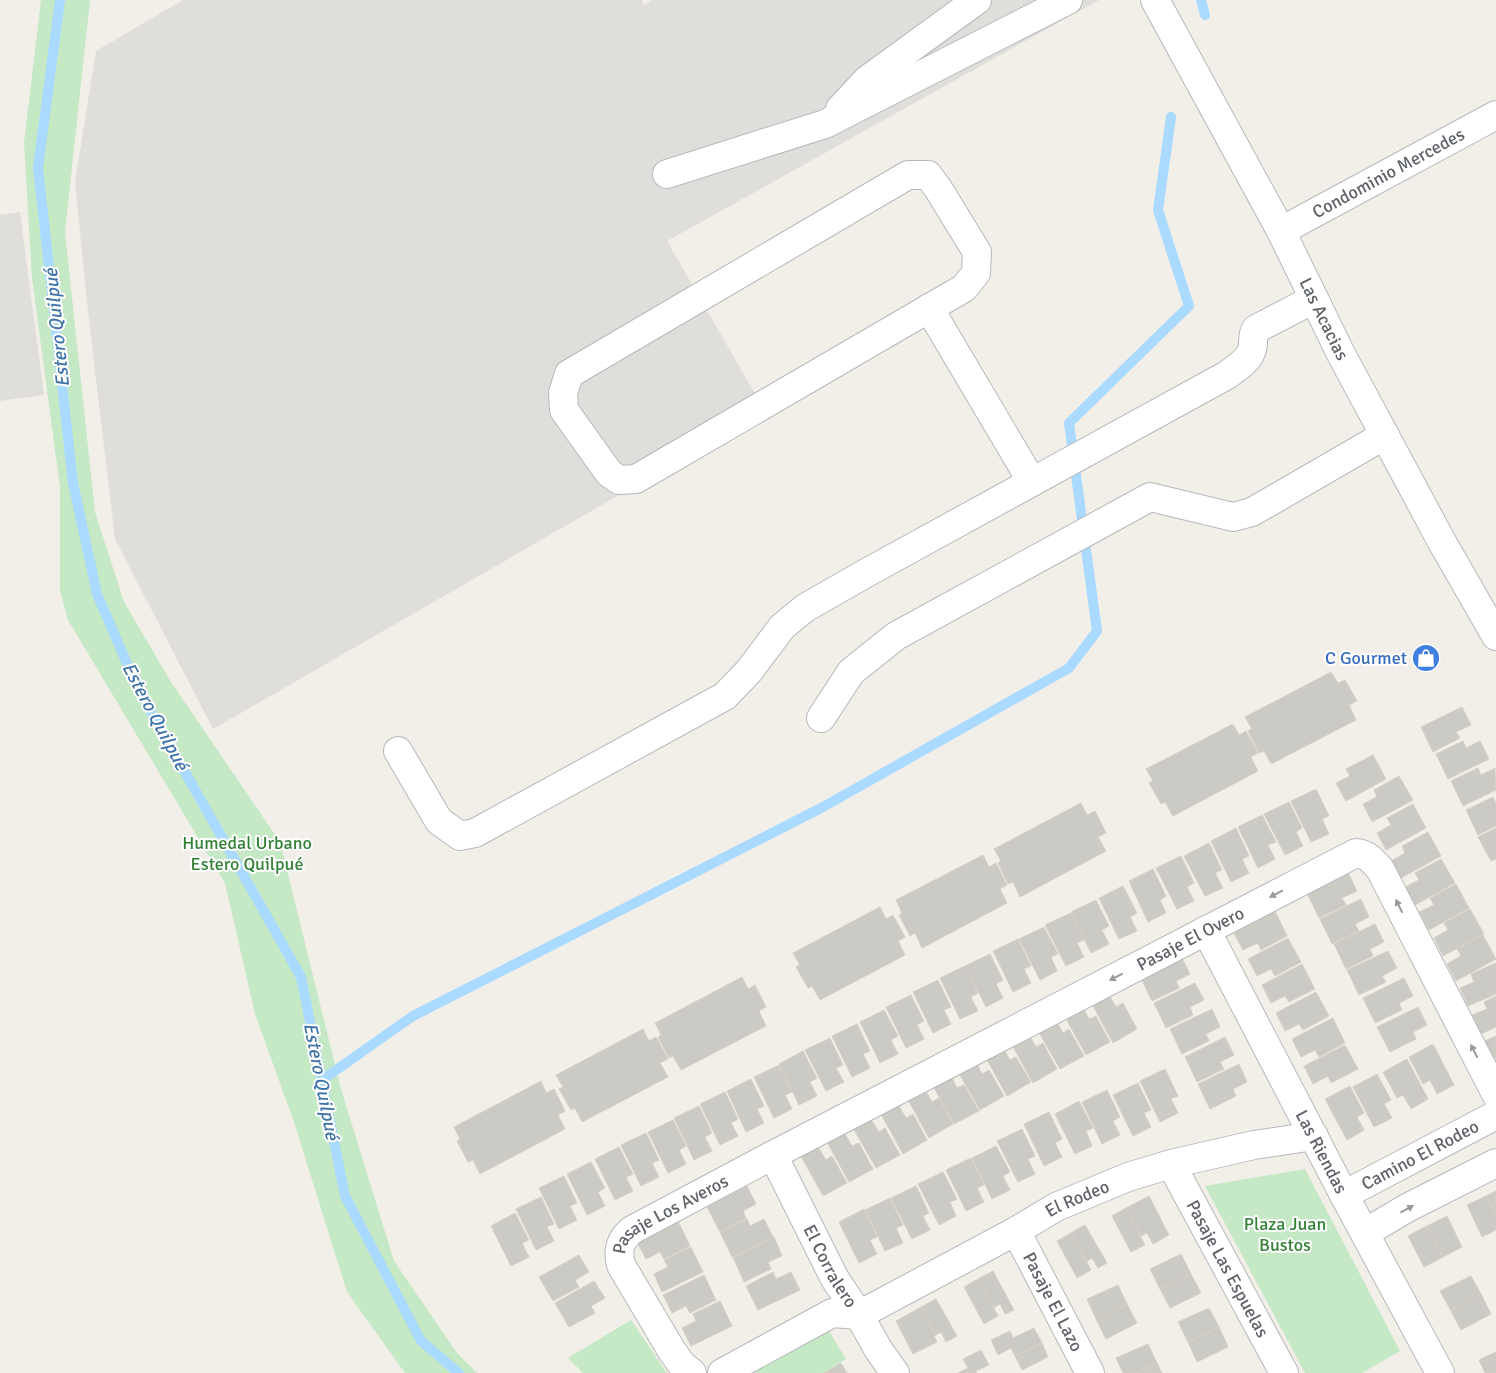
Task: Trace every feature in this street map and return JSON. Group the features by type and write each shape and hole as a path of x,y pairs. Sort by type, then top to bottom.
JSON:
{"street":[{"path":"825,124 867,80 977,0"},
{"path":"667,174 825,124 1068,0"},
{"name":"Las Acacias","path":"1155,0 1281,231 1341,354 1442,542 1496,636"},
{"name":"Condominio Mercedes","path":"1281,231 1496,115"},
{"path":"908,175 928,175 977,252 976,273 964,288 929,308 636,479 619,480 609,474 564,410 563,393 569,374 908,175"},
{"path":"398,751 439,821 460,836 475,833 725,696 749,671 782,627 805,608 1227,375 1245,361 1252,352 1253,333 1256,329 1314,299"},
{"path":"929,308 1032,482"},
{"path":"822,718 851,672 896,636 1150,498 1233,517 1242,515 1252,512 1385,434"},
{"name":"Pasaje El Overo","path":"773,1155 1356,853 1364,854 1380,869 1496,1094"},
{"name":"Las Riendas","path":"1206,930 1435,1371"},
{"name":"Camino El Rodeo","path":"1344,1196 1496,1114"},
{"name":"El Rodeo","path":"859,1314 1016,1231 1056,1207 1128,1177 1170,1164 1269,1142 1314,1136"},
{"name":"El Corralero","path":"773,1155 835,1279 895,1373"},
{"name":"Pasaje Los Averos","path":"692,1373 682,1365 672,1351 622,1265 618,1255 620,1246 624,1237 632,1230 773,1155"},
{"path":"1365,1233 1407,1208 1496,1163"},
{"name":"Pasaje Las Espuelas","path":"1170,1164 1284,1373"},
{"name":"Pasaje El Lazo","path":"1016,1231 1090,1373"},
{"path":"722,1373 832,1313 859,1314"}],"shaded area":[{"path":"183,0 642,0 644,5 652,0 1099,0 667,241 765,411 213,729 115,539 88,312 75,182 96,51"},
{"path":"20,212 44,395 0,401 0,215"}],"green space":[{"name":"Humedal Urbano Estero Quilpué","path":"41,0 90,0 65,232 95,512 124,602 171,682 280,842 341,1089 394,1261 457,1353 477,1373 405,1373 347,1292 294,1122 255,1014 225,883 68,620 60,590 60,487 32,278 24,143"},
{"name":"Plaza Juan Bustos","path":"1305,1169 1400,1351 1362,1373 1305,1373 1205,1186"},
{"path":"631,1320 667,1373 583,1373 568,1358"},
{"path":"829,1331 846,1359 823,1373 745,1373"}],"building":[{"path":"1331,672 1338,683 1345,680 1357,701 1349,705 1356,720 1271,764 1264,751 1259,753 1248,731 1252,729 1245,717"},
{"path":"1462,707 1471,725 1456,732 1460,738 1433,752 1421,727"},
{"path":"1233,724 1239,735 1246,731 1258,753 1251,757 1258,771 1173,816 1165,802 1161,804 1149,783 1153,781 1146,769"},
{"path":"1463,741 1466,748 1480,741 1489,759 1448,779 1436,754"},
{"path":"1373,755 1386,779 1346,801 1336,783 1350,776 1346,769"},
{"path":"1478,768 1481,775 1495,768 1496,790 1463,806 1451,781"},
{"path":"1399,776 1413,800 1372,822 1363,804 1377,797 1374,790"},
{"path":"1316,789 1329,816 1322,819 1329,834 1311,842 1291,801"},
{"path":"1493,797 1496,803 1496,826 1478,835 1466,810"},
{"path":"1289,802 1302,828 1296,832 1303,846 1285,855 1264,814"},
{"path":"1081,803 1087,815 1095,811 1106,833 1098,837 1106,851 1020,897 1013,882 1008,884 998,863 1001,861 994,849"},
{"path":"1413,804 1426,828 1386,850 1377,833 1391,825 1387,818"},
{"path":"1262,815 1276,842 1268,845 1275,859 1258,868 1238,827"},
{"path":"1236,828 1249,856 1242,859 1249,873 1231,882 1211,841"},
{"path":"1496,828 1496,859 1491,861 1478,837"},
{"path":"1428,832 1441,856 1401,878 1391,861 1405,853 1402,846"},
{"path":"1209,843 1222,870 1215,873 1223,888 1205,896 1184,856"},
{"path":"983,855 989,867 996,863 1007,885 1000,889 1007,903 922,948 915,933 910,936 899,915 902,913 896,900"},
{"path":"1181,856 1194,883 1187,887 1194,901 1177,909 1156,868"},
{"path":"1441,859 1455,883 1415,905 1405,887 1419,880 1415,873"},
{"path":"1153,869 1166,896 1160,900 1166,913 1148,922 1129,881"},
{"path":"1348,873 1357,891 1342,898 1346,905 1319,918 1307,893"},
{"path":"1456,884 1469,908 1429,930 1419,912 1434,905 1430,898"},
{"path":"1123,886 1137,913 1130,917 1137,931 1119,939 1099,898"},
{"path":"1361,899 1369,917 1355,924 1359,931 1332,944 1320,919"},
{"path":"1096,900 1109,926 1102,930 1109,944 1091,953 1071,912"},
{"path":"880,907 886,919 893,915 905,937 898,941 905,955 820,1000 812,986 808,988 796,967 800,965 793,953"},
{"path":"1470,909 1484,934 1443,956 1434,938 1448,930 1444,923"},
{"path":"1275,911 1287,936 1261,950 1258,943 1243,950 1234,933"},
{"path":"1071,913 1084,940 1077,943 1084,957 1066,966 1045,925"},
{"path":"1375,924 1384,942 1370,949 1373,956 1346,969 1334,944"},
{"path":"1044,927 1058,954 1051,957 1057,971 1040,980 1019,939"},
{"path":"1483,935 1496,959 1456,981 1447,964 1461,956 1457,949"},
{"path":"1288,938 1301,962 1275,976 1271,969 1257,976 1248,959"},
{"path":"1018,939 1031,966 1024,969 1031,983 1013,992 993,951"},
{"path":"1388,951 1397,968 1382,976 1386,982 1359,995 1347,970"},
{"path":"990,954 1003,980 996,984 1003,998 986,1007 965,966"},
{"path":"1181,956 1190,974 1176,981 1179,988 1152,1001 1140,976"},
{"path":"1496,963 1496,994 1468,1006 1460,988 1474,982 1471,974"},
{"path":"1302,964 1315,989 1289,1002 1285,996 1271,1003 1262,985"},
{"path":"965,966 978,993 971,997 978,1011 960,1019 940,978"},
{"path":"742,977 748,989 755,985 766,1007 759,1011 766,1026 681,1070 673,1056 669,1058 658,1037 661,1035 655,1023"},
{"path":"1404,978 1413,996 1399,1003 1402,1010 1375,1023 1363,998"},
{"path":"938,980 951,1007 944,1010 951,1024 933,1033 913,992"},
{"path":"1195,983 1204,1000 1190,1007 1193,1015 1166,1028 1154,1003"},
{"path":"1316,992 1329,1016 1303,1030 1299,1024 1285,1031 1276,1013"},
{"path":"1108,993 1116,1007 1123,1003 1137,1029 1113,1043 1091,1002"},
{"path":"911,995 924,1021 917,1025 924,1039 906,1048 886,1007"},
{"path":"1496,996 1496,1027 1481,1034 1472,1015 1487,1009 1484,1002"},
{"path":"1082,1006 1089,1019 1096,1016 1110,1042 1086,1055 1064,1015"},
{"path":"1418,1007 1427,1025 1413,1032 1416,1039 1390,1052 1377,1027"},
{"path":"1212,1009 1220,1027 1206,1034 1209,1041 1182,1054 1170,1029"},
{"path":"884,1010 898,1036 891,1040 898,1054 880,1063 860,1022"},
{"path":"1333,1018 1345,1043 1319,1057 1315,1050 1301,1057 1292,1039"},
{"path":"1055,1019 1063,1033 1069,1029 1084,1056 1060,1069 1037,1029"},
{"path":"857,1024 870,1051 863,1054 870,1068 852,1077 832,1036"},
{"path":"643,1029 649,1041 656,1037 668,1059 660,1063 668,1077 582,1122 575,1108 571,1110 559,1089 563,1087 556,1075"},
{"path":"1028,1033 1036,1047 1043,1043 1057,1069 1033,1083 1011,1043"},
{"path":"1496,1036 1496,1058 1493,1059 1485,1041"},
{"path":"1225,1037 1234,1055 1220,1062 1224,1069 1197,1082 1185,1057"},
{"path":"830,1038 843,1065 836,1068 844,1082 826,1091 805,1050"},
{"path":"1433,1044 1454,1085 1437,1094 1430,1080 1423,1084 1409,1057"},
{"path":"1345,1045 1358,1069 1331,1083 1328,1076 1313,1084 1304,1066"},
{"path":"1002,1046 1010,1060 1016,1057 1031,1082 1007,1096 985,1056"},
{"path":"803,1051 817,1078 810,1082 817,1096 799,1105 779,1064"},
{"path":"1407,1059 1428,1099 1411,1109 1403,1095 1397,1098 1383,1072"},
{"path":"975,1060 982,1074 989,1070 1004,1096 980,1110 957,1070"},
{"path":"1239,1064 1247,1082 1233,1089 1236,1096 1210,1109 1198,1084"},
{"path":"779,1065 792,1092 785,1095 792,1109 774,1118 754,1077"},
{"path":"1165,1069 1178,1096 1171,1099 1178,1113 1160,1122 1140,1081"},
{"path":"950,1074 957,1088 964,1085 979,1111 954,1124 932,1084"},
{"path":"1377,1074 1391,1100 1384,1104 1392,1118 1374,1127 1353,1087"},
{"path":"751,1079 764,1106 757,1109 764,1123 746,1132 727,1091"},
{"path":"541,1081 546,1093 554,1089 565,1111 558,1115 565,1129 480,1174 473,1160 468,1162 457,1141 460,1139 454,1127"},
{"path":"1138,1083 1151,1110 1144,1113 1151,1127 1133,1136 1113,1095"},
{"path":"1350,1086 1364,1113 1357,1117 1364,1130 1347,1140 1325,1099"},
{"path":"924,1088 932,1102 939,1098 953,1124 929,1138 907,1098"},
{"path":"1107,1090 1120,1117 1113,1121 1120,1135 1102,1144 1082,1102"},
{"path":"725,1092 738,1119 731,1123 738,1136 720,1145 700,1104"},
{"path":"1079,1101 1093,1128 1086,1131 1092,1146 1075,1154 1055,1114"},
{"path":"898,1104 906,1118 913,1114 927,1140 903,1154 881,1114"},
{"path":"699,1106 712,1133 705,1137 712,1151 694,1160 674,1118"},
{"path":"1049,1112 1062,1139 1055,1143 1062,1157 1044,1166 1024,1124"},
{"path":"870,1118 879,1132 885,1128 900,1155 876,1168 853,1128"},
{"path":"673,1120 686,1146 679,1150 686,1164 668,1173 648,1132"},
{"path":"1022,1129 1035,1156 1028,1159 1035,1174 1018,1182 997,1141"},
{"path":"844,1132 852,1146 859,1143 873,1169 849,1182 827,1142"},
{"path":"646,1133 659,1160 652,1163 659,1177 641,1186 621,1145"},
{"path":"996,1146 1010,1172 1003,1176 1010,1190 992,1199 972,1158"},
{"path":"619,1147 633,1174 626,1177 633,1191 615,1200 595,1159"},
{"path":"818,1147 826,1160 832,1156 847,1183 823,1196 801,1156"},
{"path":"971,1158 984,1185 977,1188 984,1202 966,1211 946,1170"},
{"path":"591,1162 605,1188 598,1192 605,1206 587,1215 567,1174"},
{"path":"943,1172 957,1199 950,1202 956,1216 939,1225 918,1184"},
{"path":"564,1176 577,1203 570,1206 577,1220 559,1229 539,1188"},
{"path":"747,1186 756,1204 743,1211 746,1218 720,1232 707,1207"},
{"path":"916,1186 929,1213 923,1216 930,1230 912,1239 891,1198"},
{"path":"1496,1191 1496,1215 1486,1196"},
{"path":"1149,1196 1169,1235 1153,1244 1147,1233 1141,1236 1126,1208"},
{"path":"1486,1196 1496,1215 1496,1230 1482,1237 1467,1205"},
{"path":"541,1197 554,1224 547,1227 554,1241 536,1250 516,1209"},
{"path":"890,1198 903,1225 896,1228 903,1243 885,1251 865,1210"},
{"path":"1126,1208 1145,1245 1131,1252 1112,1216"},
{"path":"864,1209 877,1237 870,1240 877,1254 859,1263 839,1222"},
{"path":"515,1213 529,1240 522,1243 529,1257 511,1266 491,1226"},
{"path":"1447,1216 1462,1247 1443,1257 1427,1226"},
{"path":"747,1219 750,1226 764,1219 773,1237 732,1257 720,1232"},
{"path":"678,1221 690,1246 664,1259 660,1252 646,1259 637,1242"},
{"path":"1085,1225 1107,1263 1098,1268 1092,1258 1086,1262 1071,1233"},
{"path":"1427,1226 1443,1257 1424,1267 1408,1236"},
{"path":"1071,1233 1091,1270 1077,1278 1057,1241"},
{"path":"774,1237 782,1256 768,1262 771,1269 744,1282 733,1257"},
{"path":"691,1247 703,1272 662,1292 654,1274 668,1267 664,1260"},
{"path":"1181,1254 1191,1274 1160,1289 1150,1269"},
{"path":"579,1255 589,1272 575,1280 579,1287 553,1301 539,1277"},
{"path":"993,1271 1014,1310 1005,1314 1000,1304 993,1308 978,1279"},
{"path":"773,1272 776,1279 791,1272 800,1290 758,1310 746,1286"},
{"path":"1191,1274 1201,1293 1170,1308 1160,1289"},
{"path":"704,1275 716,1300 690,1313 686,1306 672,1313 663,1295"},
{"path":"1471,1276 1481,1294 1451,1311 1440,1291"},
{"path":"978,1279 998,1316 984,1324 964,1287"},
{"path":"594,1281 605,1298 591,1306 595,1313 569,1327 555,1303"},
{"path":"1118,1285 1127,1304 1096,1319 1087,1299"},
{"path":"1481,1294 1491,1314 1461,1330 1451,1311"},
{"path":"936,1299 957,1336 946,1342 941,1332 936,1335 921,1307"},
{"path":"720,1301 732,1326 691,1346 682,1328 696,1321 693,1314"},
{"path":"1127,1304 1137,1323 1106,1339 1096,1319"},
{"path":"921,1307 936,1335 934,1336 937,1342 913,1354 896,1321"},
{"path":"1209,1308 1219,1327 1188,1342 1178,1322"},
{"path":"1219,1327 1228,1347 1197,1362 1188,1342"},
{"path":"1034,1328 1042,1343 1015,1356 1011,1348 998,1355 991,1340 1010,1331 1013,1338"},
{"path":"1042,1343 1048,1357 1022,1370 1015,1356"},
{"path":"1148,1344 1157,1363 1137,1373 1123,1373 1116,1358"},
{"path":"981,1350 989,1365 976,1371 977,1373 958,1373 968,1368 963,1359"},
{"path":"1496,1352 1496,1373 1485,1373 1479,1360"},
{"path":"841,1363 847,1373 824,1373"},
{"path":"1157,1363 1162,1373 1137,1373"}],"waterway":[{"name":"Estero Quilpué","path":"60,0 38,168 73,483 97,594 138,689 301,977 345,1196 421,1341 459,1373"},
{"path":"1201,0 1205,15"},
{"path":"322,1080 413,1016 823,807 1069,668 1097,631 1069,423 1189,306 1158,210 1171,117"}],"place":[{"name":"C Gourmet","path":"1426,658"}]}
